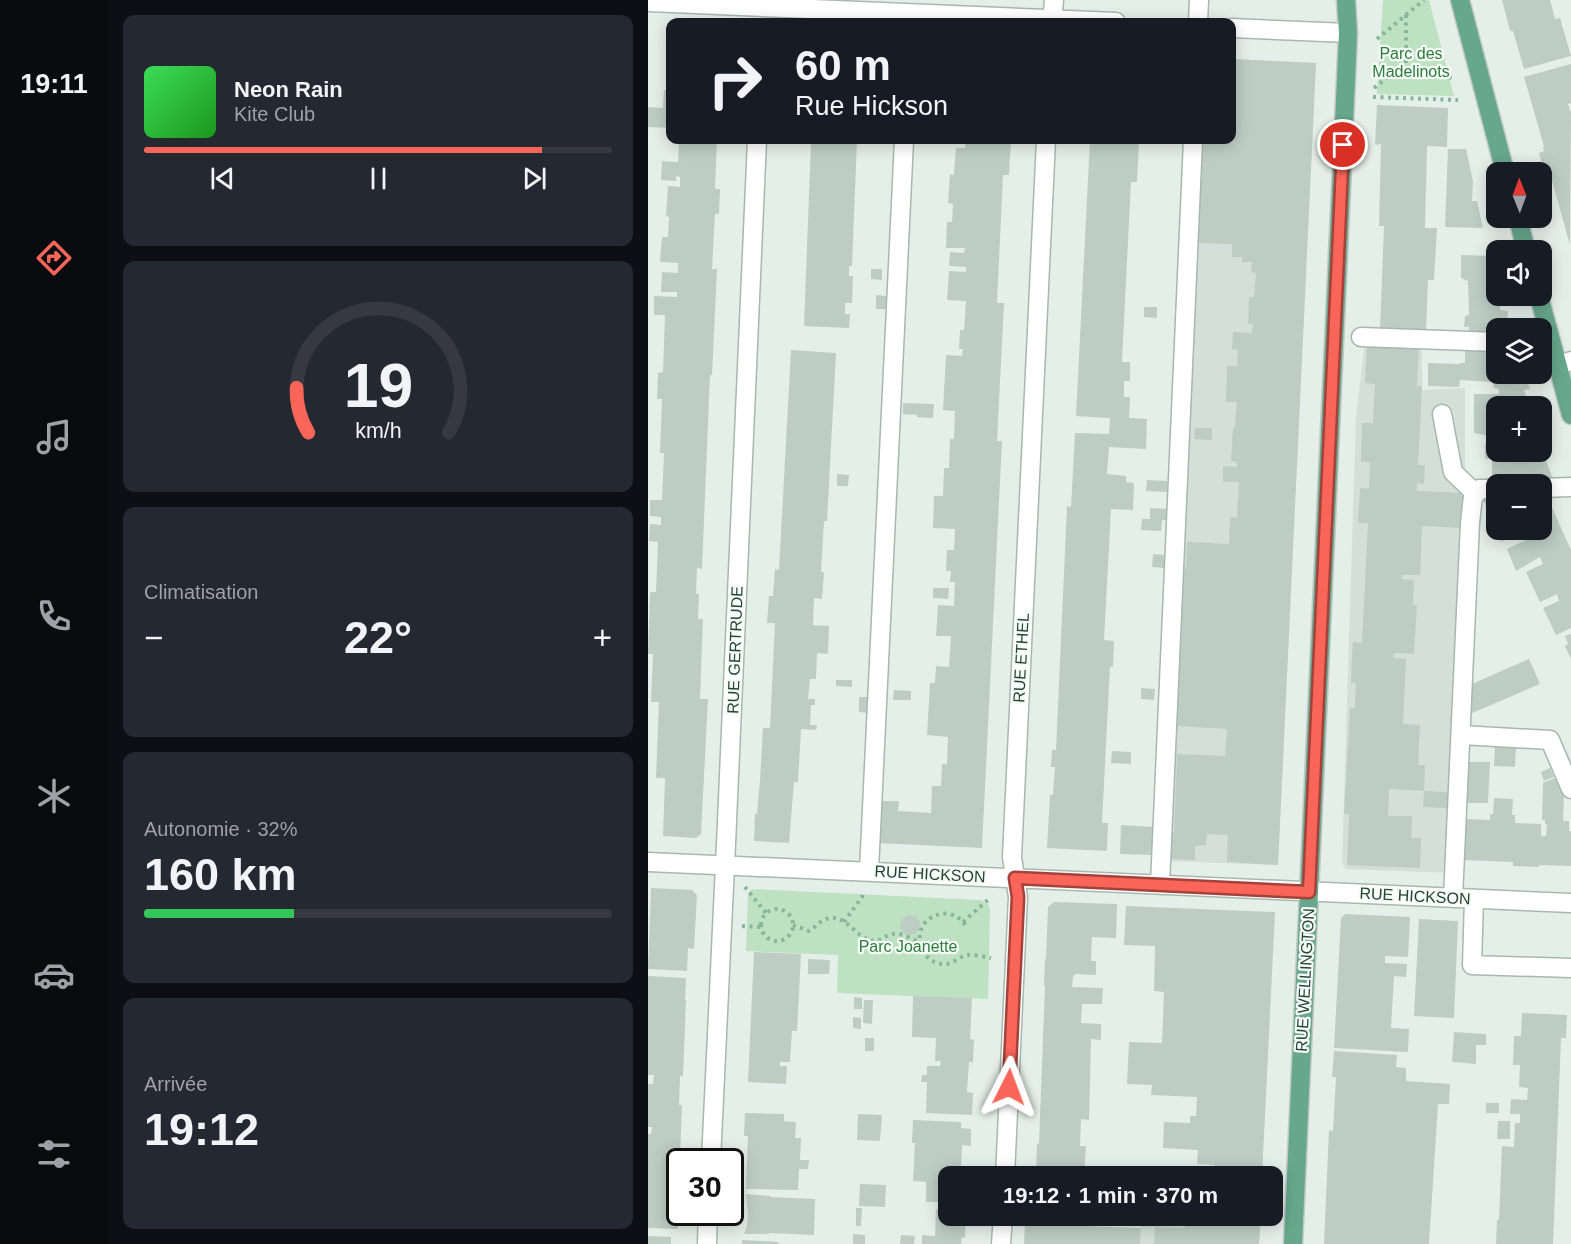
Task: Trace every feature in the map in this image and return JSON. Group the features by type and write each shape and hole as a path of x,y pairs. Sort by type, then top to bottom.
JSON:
{"main road":[{"name":"RUE WELLINGTON","path":"1293,1244 1348,33 1346,0"},
{"name":"RUE WELLINGTON","path":"1348,33 1356,0"},
{"path":"1460,0 1502,162"},
{"path":"1552,345 1564,363 1571,415"}],"street":[{"path":"1052,18 1054,0"},
{"path":"1198,18 1199,0"},
{"path":"648,2 762,10 910,12 1005,18"},
{"path":"1236,28 1348,33"},
{"name":"RUE GERTRUDE","path":"712,1148 757,144"},
{"path":"869,871 904,144"},
{"name":"RUE ETHEL","path":"1005,1166 1018,897 1012,857 1046,144"},
{"path":"1160,885 1193,144"},
{"path":"1361,337 1486,342"},
{"path":"1442,414 1454,472 1476,494"},
{"path":"1552,488 1571,487"},
{"path":"1453,898 1470,523 1473,496 1479,489 1486,489"},
{"path":"1461,735 1550,740 1571,789"},
{"name":"RUE HICKSON","path":"648,862 1571,903"},
{"path":"1474,899 1472,965 1571,968"},
{"path":"707,1244 708,1226"},
{"path":"1002,1244 1003,1226"}],"path":[{"path":"1377,39 1424,0"},
{"path":"1406,15 1406,69"},
{"path":"1374,88 1398,69 1417,70 1453,78"},
{"path":"1373,97 1458,100"},
{"path":"746,887 766,913"},
{"path":"844,922 864,891"},
{"path":"990,899 964,924 950,914 934,915 922,926 919,942 926,956 938,963 953,962 968,955 991,958"},
{"path":"777,909 790,916 793,925 790,934 778,942 765,936 761,927 766,913 777,909"},
{"path":"793,925 809,931 823,920 834,918 844,922 866,939 876,941 893,934 900,934 919,942"},
{"path":"742,926 761,927"}],"shaded area":[{"path":"1236,59 1316,63 1278,865 1161,861 1200,144 1236,144"},
{"path":"1365,341 1422,342 1422,390 1465,388 1465,493 1453,873 1346,869 1342,863 1356,417"},
{"path":"1141,1226 1260,1226 1259,1244 1140,1244"}],"green space":[{"name":"Parc des Madelinots","path":"1383,0 1429,0 1454,96 1377,94"},
{"name":"Parc Joanette","path":"753,889 984,901 990,909 988,999 837,993 838,955 746,951 748,894"}],"building":[{"path":"1502,0 1550,0 1555,19 1560,18 1571,56 1524,69"},
{"path":"1236,59 1316,63 1278,865 1227,862 1228,835 1207,834 1206,845 1195,846 1195,860 1169,859 1170,832 1174,832 1177,754 1225,756 1227,729 1177,726 1184,569 1186,569 1187,542 1229,544 1230,517 1237,518 1239,482 1223,482 1223,466 1237,467 1237,462 1231,461 1237,402 1226,402 1227,366 1237,366 1238,350 1232,349 1233,332 1252,333 1253,324 1248,324 1249,297 1254,297 1256,273 1251,272 1252,262 1242,262 1242,257 1232,257 1232,244 1197,243 1201,144 1236,144"},
{"path":"1571,64 1571,103 1568,104 1571,110 1570,245 1552,180 1552,162 1542,162 1539,153 1544,151 1544,146 1524,77"},
{"path":"664,90 666,90 666,128 648,127 648,107 663,108"},
{"path":"1377,105 1448,108 1447,147 1427,146 1425,228 1437,228 1434,280 1428,280 1426,332 1380,331 1384,226 1379,226 1381,144 1375,145"},
{"path":"679,144 717,144 715,189 720,189 719,214 715,214 712,269 717,269 702,569 697,568 696,594 699,594 698,619 703,619 700,699 708,699 701,834 696,838 663,836 665,778 656,778 659,702 651,702 653,654 648,654 650,592 656,592 658,542 649,541 650,524 661,525 661,517 650,516 650,500 662,500 664,453 660,453 662,399 657,399 658,373 663,372 665,315 654,315 654,296 677,297 677,292 661,292 662,272 678,273 678,263 660,262 662,237 668,237 669,217 666,216 668,186 680,187 680,177 676,176 676,181 661,180 662,161 678,162"},
{"path":"811,144 857,144 852,266 849,266 849,276 853,276 852,303 845,303 845,314 850,314 849,328 804,326"},
{"path":"965,144 1011,144 1009,175 1003,175 997,303 1004,303 997,441 1002,441 982,848 878,843 879,811 882,811 882,801 899,801 898,811 931,813 932,786 941,786 942,764 947,764 948,737 927,735 930,683 935,683 936,666 949,667 951,636 936,636 938,605 954,606 955,582 950,582 951,571 946,571 947,550 954,550 955,529 933,528 934,496 943,496 944,468 949,468 950,439 954,439 955,411 943,410 946,355 962,356 963,349 959,349 960,330 964,330 966,301 947,300 949,271 966,272 966,267 949,266 950,252 964,253 965,248 946,248 947,222 952,222 953,204 948,203 950,174 954,175 956,148 965,148"},
{"path":"1090,144 1139,144 1137,182 1131,182 1122,362 1130,362 1130,381 1124,381 1124,397 1130,397 1129,418 1147,419 1146,449 1109,447 1107,474 1126,476 1126,482 1134,483 1133,510 1111,509 1104,640 1114,641 1113,667 1110,667 1102,823 1108,823 1107,851 1047,848 1050,795 1053,795 1055,767 1051,767 1052,750 1056,750 1067,506 1071,507 1075,433 1109,434 1110,418 1076,416"},
{"path":"1448,149 1466,149 1473,181 1472,201 1477,201 1483,228 1445,227"},
{"path":"1461,255 1486,256 1486,306 1500,306 1500,310 1508,311 1508,318 1486,318 1486,336 1469,335 1469,327 1464,327 1465,316 1469,315 1468,281 1461,278"},
{"path":"871,269 882,269 882,280 871,279"},
{"path":"876,295 887,296 886,309 876,309"},
{"path":"1144,307 1157,307 1157,318 1144,317"},
{"path":"1367,344 1419,347 1417,386 1422,386 1418,465 1425,465 1424,484 1417,483 1417,491 1465,493 1464,528 1422,526 1420,575 1402,575 1402,579 1414,580 1413,605 1417,605 1414,654 1394,653 1393,658 1406,659 1403,724 1420,725 1418,765 1425,765 1424,791 1389,789 1388,816 1412,816 1411,838 1421,838 1420,868 1347,865 1349,814 1344,814 1350,708 1355,708 1356,683 1351,683 1352,656 1353,642 1362,643 1368,523 1358,523 1360,488 1369,489 1370,462 1361,462 1362,423 1373,423 1375,384 1365,383"},
{"path":"1465,347 1486,348 1486,382 1460,380 1459,387 1428,386 1428,363 1465,363"},
{"path":"791,350 836,353 827,521 824,521 821,572 824,572 822,599 814,598 813,625 829,626 828,654 817,653 816,679 810,679 808,699 815,699 815,705 811,705 810,725 817,725 816,730 801,729 798,782 794,782 789,843 754,841 763,728 770,728 775,623 767,623 769,596 773,596 775,569 779,570"},
{"path":"1493,384 1528,384 1530,389 1524,390 1526,396 1486,396 1486,435 1474,433 1474,394 1499,394 1499,389 1494,388"},
{"path":"903,403 934,404 933,418 903,414"},
{"path":"1195,428 1212,428 1212,440 1194,439"},
{"path":"1492,462 1547,462 1551,474 1492,474"},
{"path":"837,474 849,475 848,486 837,486"},
{"path":"1147,480 1167,481 1167,492 1146,491"},
{"path":"1552,507 1571,550 1571,628 1556,635 1543,608 1559,601 1557,594 1540,602 1526,572 1543,564 1540,557 1516,571 1507,549 1526,540 1552,540"},
{"path":"1150,508 1170,509 1169,520 1162,520 1161,531 1141,530 1142,519 1150,519"},
{"path":"1153,554 1165,555 1164,568 1152,567"},
{"path":"933,588 949,588 948,599 933,598"},
{"path":"1571,634 1571,659 1565,646 1568,644 1565,636"},
{"path":"1529,659 1540,684 1470,714 1472,684"},
{"path":"836,680 852,680 852,687 836,686"},
{"path":"1141,688 1155,689 1154,700 1141,699"},
{"path":"894,690 911,691 911,700 893,700"},
{"path":"859,697 868,697 868,713 859,712"},
{"path":"1495,745 1516,745 1515,767 1494,766"},
{"path":"1112,751 1131,752 1131,764 1111,763"},
{"path":"1469,762 1490,762 1488,803 1467,803"},
{"path":"1550,768 1554,777 1544,781 1541,772"},
{"path":"1555,778 1564,794 1563,821 1569,821 1569,831 1571,831 1571,866 1513,866 1513,862 1462,860 1464,819 1490,820 1490,814 1493,814 1494,798 1513,799 1512,815 1515,815 1515,823 1541,824 1541,836 1546,836 1547,824 1545,820 1542,820 1543,783"},
{"path":"1424,791 1447,792 1447,808 1423,807"},
{"path":"1121,825 1153,827 1152,855 1120,854"},
{"path":"651,888 692,890 697,895 694,949 688,948 687,971 648,969"},
{"path":"1054,902 1117,904 1116,938 1092,937 1091,961 1096,961 1096,975 1076,974 1073,976 1072,987 1103,988 1102,1004 1082,1004 1081,1023 1101,1024 1101,1040 1091,1039 1089,1120 1081,1119 1080,1146 1086,1146 1085,1166 1036,1166 1048,907"},
{"path":"1126,906 1275,912 1262,1166 1197,1164 1198,1150 1163,1148 1164,1122 1190,1123 1190,1116 1196,1116 1197,1097 1151,1095 1152,1085 1127,1084 1129,1042 1162,1043 1164,992 1154,991 1155,946 1124,945"},
{"path":"1345,914 1410,917 1408,957 1385,956 1385,963 1407,964 1406,977 1394,976 1391,1028 1409,1029 1408,1052 1334,1048 1341,918"},
{"path":"910,915 917,918 920,925 917,932 910,935 903,932 900,925 903,918"},
{"path":"1419,919 1458,921 1454,1018 1414,1016"},
{"path":"754,952 801,954 797,1031 792,1031 790,1062 780,1062 780,1066 787,1066 786,1084 748,1082"},
{"path":"808,959 830,960 829,974 808,974"},
{"path":"648,976 686,978 683,1076 680,1076 679,1105 682,1105 680,1148 666,1148 666,1226 678,1226 678,1229 648,1228 648,1134 651,1134 652,1127 648,1127 648,1084 653,1084 654,1075 648,1075"},
{"path":"913,996 972,998 970,1039 974,1040 973,1062 969,1062 967,1092 973,1093 972,1115 926,1113 927,1082 921,1082 922,1075 927,1075 927,1066 940,1066 941,1061 935,1061 936,1038 912,1037"},
{"path":"854,997 862,998 862,1009 854,1009"},
{"path":"864,1000 873,1000 872,1024 863,1023"},
{"path":"1522,1013 1567,1015 1566,1038 1561,1038 1553,1244 1496,1244 1502,1146 1514,1147 1515,1123 1520,1123 1520,1114 1510,1114 1511,1099 1527,1100 1528,1088 1519,1087 1520,1065 1513,1065 1514,1036 1521,1036"},
{"path":"853,1017 861,1018 861,1029 853,1028"},
{"path":"1454,1032 1486,1034 1486,1045 1476,1045 1476,1064 1452,1062"},
{"path":"865,1038 874,1038 874,1051 865,1051"},
{"path":"1334,1051 1397,1055 1396,1067 1406,1068 1406,1081 1450,1084 1449,1104 1438,1104 1429,1244 1324,1244 1329,1130 1333,1131 1336,1077 1332,1077"},
{"path":"1486,1103 1499,1103 1499,1113 1486,1113"},
{"path":"745,1113 784,1114 784,1121 796,1122 795,1138 801,1138 800,1160 809,1160 808,1169 799,1169 798,1190 746,1189 748,1136 744,1136"},
{"path":"858,1114 882,1115 880,1141 857,1140"},
{"path":"913,1120 961,1122 961,1128 971,1129 971,1146 962,1145 961,1166 938,1166 938,1202 926,1202 926,1182 913,1181 915,1143 912,1143"},
{"path":"1498,1121 1510,1121 1510,1139 1497,1139"},
{"path":"860,1184 886,1185 885,1207 859,1206"},
{"path":"746,1194 815,1199 814,1235 744,1234 748,1214"},
{"path":"856,1208 862,1208 861,1226 856,1226"},
{"path":"936,1209 938,1209 938,1226 966,1226 965,1238 962,1237 961,1244 922,1244 922,1235 935,1236"},
{"path":"1025,1226 1141,1228 1140,1244 1024,1244"},
{"path":"1185,1226 1260,1226 1259,1244 1154,1244 1155,1227 1185,1228"},
{"path":"853,1234 865,1235 865,1244 853,1244"},
{"path":"901,1235 915,1236 914,1244 900,1244"},
{"path":"648,1236 671,1237 671,1244 648,1244"},
{"path":"742,1240 779,1242 778,1244 742,1244"}],"route":[{"path":"1009,1087 1018,897 1015,878 1309,892 1343,145"}]}
